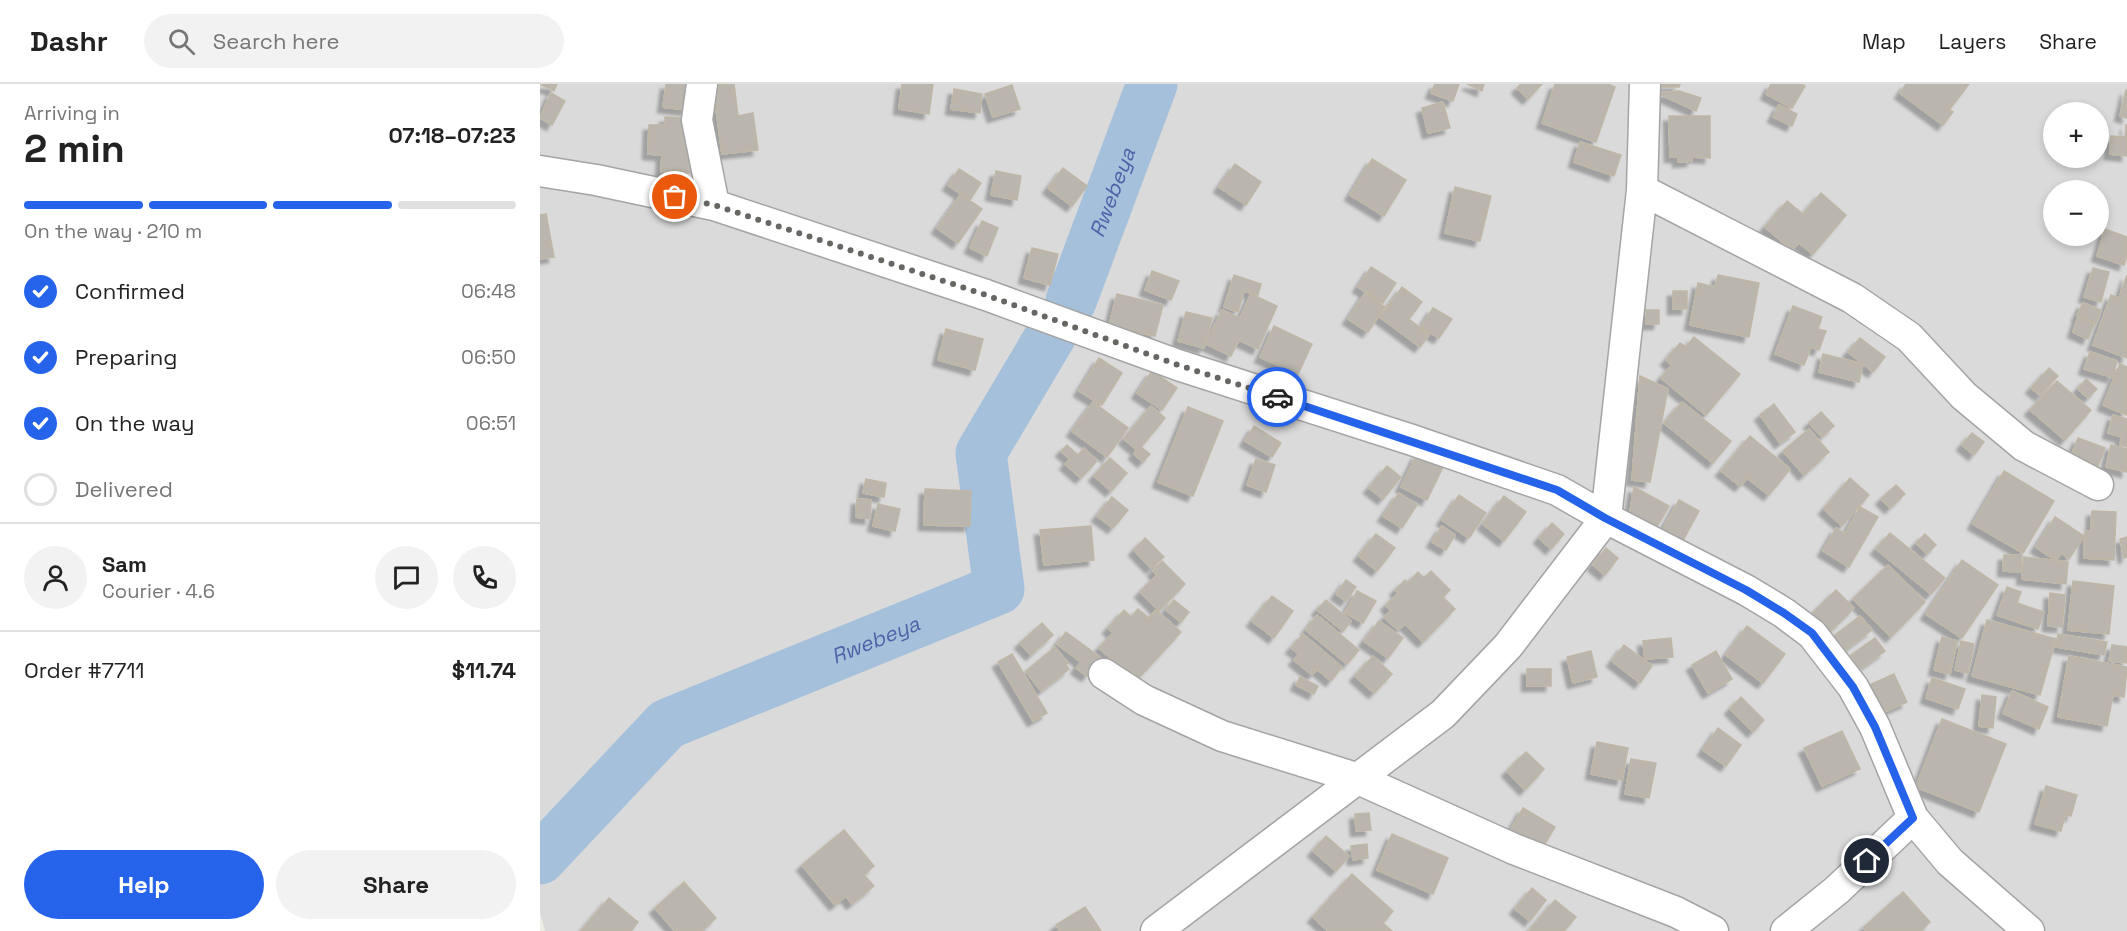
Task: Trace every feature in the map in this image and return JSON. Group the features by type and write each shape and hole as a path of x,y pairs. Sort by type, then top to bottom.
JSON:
{"street":[{"path":"702,84 697,120 714,205"},
{"path":"1156,931 1443,714 1508,646 1605,518 1642,190 1645,84"},
{"path":"540,171 596,180 714,205 986,295 1178,365 1412,440 1557,490 1605,518 1746,590 1812,633 1853,687 1870,717 1913,818 1950,862 2029,931"},
{"path":"1642,190 1852,298 1909,337 1964,396 2024,446 2098,485"},
{"path":"1104,674 1144,700 1222,736 1356,778 1514,849 1676,912 1713,931"},
{"path":"1786,931 1837,890 1913,818"}],"shaded area":[{"path":"540,84 2127,84 2127,931 545,931 540,913"}],"building":[{"path":"540,84 557,84 554,91"},
{"path":"666,84 691,84 687,110 663,107"},
{"path":"734,84 738,116 753,113 758,150 722,154 713,85"},
{"path":"902,84 933,84 929,114 899,109"},
{"path":"1435,84 1459,84 1453,101 1431,93"},
{"path":"1467,84 1484,84 1482,91"},
{"path":"1521,84 1542,84 1528,99 1517,88"},
{"path":"1555,84 1608,84 1615,87 1596,142 1542,123"},
{"path":"1656,84 1680,84 1679,87 1655,87"},
{"path":"1771,84 1805,86 1792,108 1766,94"},
{"path":"1906,84 1969,84 1949,110 1953,112 1943,125 1900,93"},
{"path":"1012,85 1020,109 993,117 985,94"},
{"path":"954,89 982,94 980,113 951,109"},
{"path":"1679,91 1701,98 1696,111 1657,93"},
{"path":"2127,91 2127,118 2120,116"},
{"path":"551,93 565,101 552,125 540,118"},
{"path":"1443,102 1450,128 1428,133 1422,108"},
{"path":"1779,105 1797,114 1792,126 1773,117"},
{"path":"1669,116 1710,116 1710,158 1692,157 1692,161 1678,162 1678,157 1670,157"},
{"path":"665,117 692,118 691,173 661,172 662,155 648,154 649,125 665,125"},
{"path":"2126,124 2127,156 2110,154 2111,136 2125,137"},
{"path":"1580,142 1621,155 1614,176 1574,162"},
{"path":"1372,159 1406,180 1384,216 1350,195"},
{"path":"1235,164 1261,182 1246,205 1219,187"},
{"path":"1063,168 1087,186 1072,206 1048,188"},
{"path":"959,169 981,183 970,200 948,185"},
{"path":"996,171 1021,176 1017,200 991,195"},
{"path":"1455,187 1491,196 1480,241 1445,233"},
{"path":"1821,193 1846,215 1813,254 1799,243 1792,250 1765,227 1787,201 1803,214"},
{"path":"961,194 982,209 958,243 937,228"},
{"path":"546,214 554,257 540,259 540,215"},
{"path":"982,221 998,228 987,256 970,248"},
{"path":"2109,230 2127,237 2127,256 2124,265 2097,256 2100,246 2109,246"},
{"path":"1032,248 1058,254 1050,285 1024,278"},
{"path":"1371,267 1396,283 1383,303 1358,287"},
{"path":"2093,268 2109,272 2101,302 2084,297"},
{"path":"1152,271 1179,281 1171,300 1145,290"},
{"path":"1234,275 1261,284 1258,295 1244,291 1238,312 1224,307"},
{"path":"1718,275 1759,283 1749,337 1690,325 1698,283 1715,287"},
{"path":"2127,275 2127,358 2093,345 2111,295 2119,298"},
{"path":"1402,287 1422,302 1409,319 1429,335 1420,347 1380,317"},
{"path":"1673,291 1687,291 1687,309 1673,309"},
{"path":"1365,293 1385,307 1368,332 1348,319"},
{"path":"1117,294 1163,305 1155,336 1109,326"},
{"path":"1251,294 1277,306 1258,349 1239,340 1231,356 1206,344 1222,310 1240,318"},
{"path":"2083,303 2101,310 2096,324 2077,316"},
{"path":"1793,306 1822,317 1818,329 1826,331 1819,350 1811,347 1804,365 1775,354"},
{"path":"1433,308 1452,319 1439,338 1421,327"},
{"path":"1646,310 1659,310 1659,324 1646,324"},
{"path":"1186,312 1212,318 1204,348 1178,341"},
{"path":"2078,317 2094,324 2088,339 2073,332"},
{"path":"1274,326 1312,344 1298,374 1260,357"},
{"path":"946,329 983,339 975,370 938,360"},
{"path":"1694,337 1740,374 1706,415 1661,378 1672,365 1666,360 1680,343 1686,347"},
{"path":"1860,338 1885,357 1873,372 1848,352"},
{"path":"2090,352 2117,361 2112,377 2084,369"},
{"path":"1823,354 1863,364 1859,382 1819,372"},
{"path":"1099,358 1122,373 1102,405 1079,391"},
{"path":"2120,364 2127,367 2127,415 2103,405"},
{"path":"2049,368 2058,376 2040,395 2031,388"},
{"path":"1152,371 1177,388 1162,410 1137,393"},
{"path":"1640,376 1668,389 1650,482 1632,480"},
{"path":"2086,379 2097,389 2088,398 2078,389"},
{"path":"2057,381 2091,410 2065,440 2030,410"},
{"path":"1093,402 1128,428 1107,457 1072,431"},
{"path":"1682,402 1731,441 1713,463 1664,423"},
{"path":"1774,404 1795,432 1780,443 1760,415"},
{"path":"1151,406 1165,418 1141,447 1150,454 1143,462 1134,454 1137,450 1124,439"},
{"path":"1188,407 1223,421 1193,496 1158,482"},
{"path":"1821,412 1834,426 1822,437 1809,423"},
{"path":"2113,415 2127,419 2127,447 2120,445 2122,437 2108,433"},
{"path":"1254,426 1281,443 1272,457 1245,441"},
{"path":"1809,429 1829,452 1804,475 1783,451"},
{"path":"1972,433 1984,442 1974,455 1962,445"},
{"path":"1750,436 1790,469 1769,495 1747,478 1740,486 1721,471"},
{"path":"2078,438 2105,448 2098,466 2071,456"},
{"path":"1067,445 1078,455 1084,448 1097,461 1081,478 1065,464 1070,459 1061,451"},
{"path":"2111,445 2127,449 2127,472 2106,467"},
{"path":"1417,454 1443,467 1427,500 1401,487"},
{"path":"1110,458 1127,473 1111,491 1094,476"},
{"path":"1256,459 1275,465 1266,492 1247,485"},
{"path":"1387,466 1401,477 1383,499 1369,488"},
{"path":"2004,471 2054,501 2023,553 1973,524"},
{"path":"1850,478 1869,495 1842,526 1824,509"},
{"path":"866,479 886,483 884,497 863,493"},
{"path":"1896,485 1905,494 1890,508 1881,499"},
{"path":"1634,487 1669,506 1655,530 1629,518"},
{"path":"925,489 971,491 970,526 924,525"},
{"path":"1399,493 1417,505 1402,528 1383,516"},
{"path":"1459,495 1486,513 1469,538 1442,520"},
{"path":"1504,496 1526,512 1504,541 1483,524"},
{"path":"1112,497 1128,510 1113,528 1097,516"},
{"path":"857,499 871,500 870,519 856,517"},
{"path":"1679,500 1699,511 1681,544 1661,533"},
{"path":"878,504 900,509 895,531 873,526"},
{"path":"1860,507 1878,517 1849,567 1823,551 1836,528 1845,534"},
{"path":"2092,511 2116,512 2114,560 2084,558 2085,531 2091,532"},
{"path":"2055,517 2084,536 2069,559 2061,553 2056,561 2036,547"},
{"path":"1552,523 1564,534 1551,549 1539,538"},
{"path":"1091,526 1094,560 1044,565 1040,530"},
{"path":"1442,526 1455,535 1446,550 1432,542"},
{"path":"1890,533 1945,578 1931,594 1876,549"},
{"path":"1376,534 1395,548 1377,571 1359,556"},
{"path":"1925,534 1936,545 1927,554 1916,543"},
{"path":"2127,537 2127,557 2124,558 2120,539"},
{"path":"1145,538 1164,557 1151,568 1134,550"},
{"path":"1606,548 1618,558 1605,575 1593,565"},
{"path":"2004,555 2022,555 2021,572 2003,571"},
{"path":"2024,557 2068,562 2066,584 2022,579"},
{"path":"1962,560 1998,585 1962,638 1926,614"},
{"path":"1162,561 1185,584 1159,611 1140,592 1157,575 1153,571"},
{"path":"1888,565 1925,602 1891,637 1853,599"},
{"path":"1431,571 1450,590 1443,597 1455,609 1423,642 1405,624 1398,630 1384,617 1391,611 1386,605 1398,593 1395,590 1405,580 1408,583 1418,572 1424,578"},
{"path":"1346,580 1356,587 1346,601 1336,594"},
{"path":"2073,581 2114,586 2109,634 2068,630"},
{"path":"2007,587 2021,592 2017,603 2044,612 2038,629 1997,615"},
{"path":"1836,590 1854,608 1828,634 1811,615"},
{"path":"1357,591 1376,601 1363,623 1345,613"},
{"path":"2050,593 2065,595 2062,627 2048,626"},
{"path":"1272,596 1293,611 1274,638 1252,621"},
{"path":"1174,600 1189,612 1181,622 1166,610"},
{"path":"1326,600 1351,621 1343,631 1317,610"},
{"path":"1138,609 1149,618 1156,610 1181,632 1136,681 1099,648 1113,633 1108,628 1124,610 1131,617"},
{"path":"1317,615 1359,650 1347,664 1306,630"},
{"path":"1860,616 1872,630 1841,653 1830,639"},
{"path":"1987,620 2056,639 2040,695 1972,676"},
{"path":"1379,621 1403,638 1388,658 1364,641"},
{"path":"1042,623 1053,635 1031,655 1020,643"},
{"path":"1747,626 1785,654 1763,683 1726,655"},
{"path":"1066,632 1101,658 1087,676 1076,668 1081,662 1057,644"},
{"path":"1303,634 1342,667 1331,681 1317,669 1312,675 1294,660 1299,654 1291,648"},
{"path":"2058,634 2107,642 2104,655 2056,647"},
{"path":"1942,637 1957,641 1950,674 1934,670"},
{"path":"1671,638 1673,657 1645,659 1643,641"},
{"path":"1875,638 1885,651 1856,672 1847,658"},
{"path":"1961,641 1974,644 1968,673 1955,670"},
{"path":"1624,645 1652,666 1640,683 1612,661"},
{"path":"2112,645 2127,647 2127,663 2109,661"},
{"path":"1055,647 1068,663 1066,665 1069,669 1041,691 1026,671"},
{"path":"1591,651 1597,677 1573,683 1567,657"},
{"path":"1716,651 1732,679 1708,693 1692,665"},
{"path":"1012,654 1047,713 1033,721 998,662"},
{"path":"1373,656 1392,674 1374,693 1355,676"},
{"path":"2069,656 2127,667 2124,697 2113,695 2107,726 2058,717"},
{"path":"1527,669 1551,669 1551,686 1527,686"},
{"path":"1894,674 1907,702 1877,715 1865,687"},
{"path":"1300,677 1318,686 1314,694 1296,685"},
{"path":"1932,678 1965,689 1958,709 1926,698"},
{"path":"2012,691 2048,707 2039,729 2003,713"},
{"path":"1982,695 1996,697 1993,728 1979,726"},
{"path":"1741,697 1764,720 1753,732 1730,709"},
{"path":"1942,719 2006,744 1979,812 1916,787"},
{"path":"1718,728 1741,745 1726,766 1703,750"},
{"path":"1842,731 1860,769 1822,786 1804,748"},
{"path":"1597,742 1628,748 1622,780 1591,774"},
{"path":"1526,752 1544,769 1525,790 1507,771"},
{"path":"1631,759 1656,763 1649,798 1625,794"},
{"path":"2046,786 2077,795 2071,816 2065,815 2061,831 2035,824"},
{"path":"1523,808 1555,827 1539,854 1508,835"},
{"path":"1369,813 1371,830 1356,831 1355,814"},
{"path":"844,830 874,866 864,875 874,886 852,904 846,896 835,905 802,865"},
{"path":"1392,834 1448,858 1433,894 1377,870"},
{"path":"1326,836 1349,856 1336,871 1313,851"},
{"path":"1367,844 1368,858 1353,860 1351,846"},
{"path":"1352,874 1393,911 1383,923 1392,931 1328,931 1313,917"},
{"path":"684,882 716,918 702,931 675,931 655,908"},
{"path":"1532,888 1546,900 1530,921 1515,909"},
{"path":"1903,892 1930,922 1921,931 1866,931 1863,928"},
{"path":"609,898 638,922 631,931 581,931"},
{"path":"1555,900 1576,917 1564,931 1529,931"},
{"path":"1085,907 1101,931 1060,931 1056,925"}],"waterway":[{"name":"Rwebeya","path":"1071,301 1152,84"},
{"name":"Rwebeya","path":"540,859 667,724 999,589 981,453 1051,335"}],"way so far":[{"path":"675,197 714,205 986,295 1178,365 1277,397"}],"route":[{"path":"1277,397 1557,490 1605,518 1746,590 1812,633 1853,687 1875,727 1913,818 1867,861"}]}
